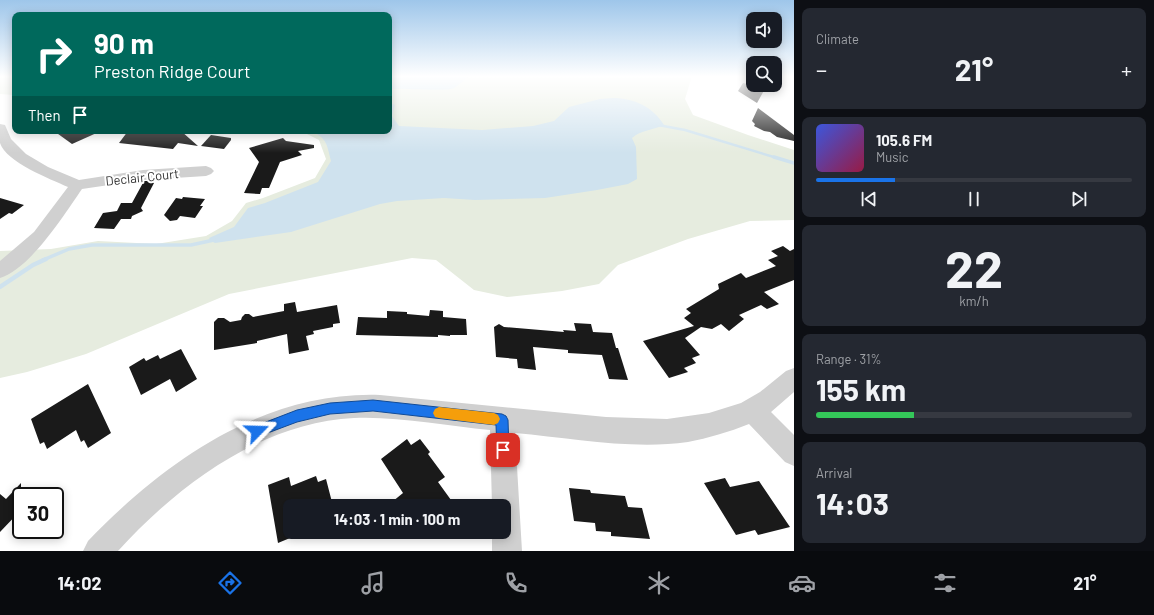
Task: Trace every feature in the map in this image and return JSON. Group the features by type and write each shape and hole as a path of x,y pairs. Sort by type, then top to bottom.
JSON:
{"street":[{"path":"0,128 2,136 21,158 77,185 40,236 0,271"},
{"name":"Declair Court","path":"77,185 142,175 206,171"},
{"path":"98,551 147,502 196,464 245,436 297,416 330,409 373,406 502,420 662,433 690,430 714,424 752,410 794,378"},
{"path":"752,410 794,453"},
{"path":"502,420 507,551"}],"shaded area":[{"path":"392,102 686,102 693,115 794,150 794,220 750,221 688,239 618,265 599,284 562,291 507,297 474,290 436,260 412,258 229,294 86,354 27,372 0,378 0,251 51,249 98,241 156,244 206,236 232,221 246,203 315,178 326,159 319,140 307,134 392,134"}],"water":[{"path":"589,102 634,102 649,109 660,119 664,125 643,132 632,138 636,147 637,179 628,184 545,198 475,200 444,198 397,201 380,204 291,232 215,243 209,238 234,227 248,208 265,203 318,182 331,161 325,142 317,134 392,134 392,116 399,126 482,130 533,126 554,121 569,107"},
{"path":"392,104 395,105 392,116"}],"building":[{"path":"758,108 794,135 794,141 777,137 770,132 754,126 755,124 752,121"},
{"path":"58,134 94,134 72,144"},
{"path":"126,134 184,134 198,146 178,143 173,149 119,143"},
{"path":"211,135 231,138 231,140 224,149 201,146"},
{"path":"283,138 286,141 314,145 314,148 298,151 302,155 280,162 269,188 262,188 260,194 244,193 259,162 249,148"},
{"path":"144,181 154,183 141,208 143,211 132,216 131,219 121,219 114,229 94,228 103,213 117,211 121,203 132,203"},
{"path":"183,197 205,199 200,206 203,206 195,218 180,216 177,220 170,221 164,215 176,198 182,199"},
{"path":"0,198 24,205 12,214 9,213 0,219"},
{"path":"783,246 790,251 794,249 794,280 764,292 779,304 767,309 761,305 739,315 744,319 729,331 721,324 712,329 701,327 685,338 700,355 692,358 696,363 684,368 688,372 669,378 643,341 694,326 684,318 691,313 686,309 719,289 718,284 741,273 746,278 776,266 768,260 778,256 771,251"},
{"path":"295,302 297,312 337,305 340,323 333,324 333,327 313,331 314,334 306,336 309,350 289,354 287,334 257,341 257,343 214,350 214,322 218,318 224,318 230,322 241,320 245,314 249,314 253,317 284,311 284,304"},
{"path":"430,310 443,311 443,317 466,319 467,335 438,335 438,337 356,335 358,317 387,318 387,311 407,312 407,314 429,316"},
{"path":"574,323 591,324 593,332 612,333 628,380 609,379 602,355 568,353 568,350 533,347 536,370 518,368 517,359 496,357 494,327 499,324 504,327 564,332 563,330 576,331"},
{"path":"181,349 197,379 176,392 170,379 141,395 129,367 144,358 146,361 158,355 160,359"},
{"path":"88,384 111,433 88,448 84,440 81,442 76,430 47,449 44,442 40,444 31,419"},
{"path":"407,439 411,445 420,439 430,452 428,454 445,477 438,482 450,499 396,499 403,493 381,459"},
{"path":"316,476 318,482 326,479 331,499 283,499 283,539 288,539 278,543 268,485 289,477 291,486"},
{"path":"725,478 730,487 759,481 790,527 758,535 755,530 736,535 704,483"},
{"path":"569,488 590,490 591,493 625,496 628,507 642,508 650,539 611,536 611,532 596,531 595,523 574,521"},
{"path":"12,493 12,519 0,532 0,494 6,499"}],"waterway":[{"path":"658,125 685,130 777,158"},
{"path":"774,157 794,163"},
{"path":"43,260 69,249 92,245 191,245 214,240"},
{"path":"0,287 33,265 46,259"}],"slow traffic":[{"path":"439,413 494,419"}],"route":[{"path":"257,431 297,416 352,406 373,406 502,420 503,450"}]}
